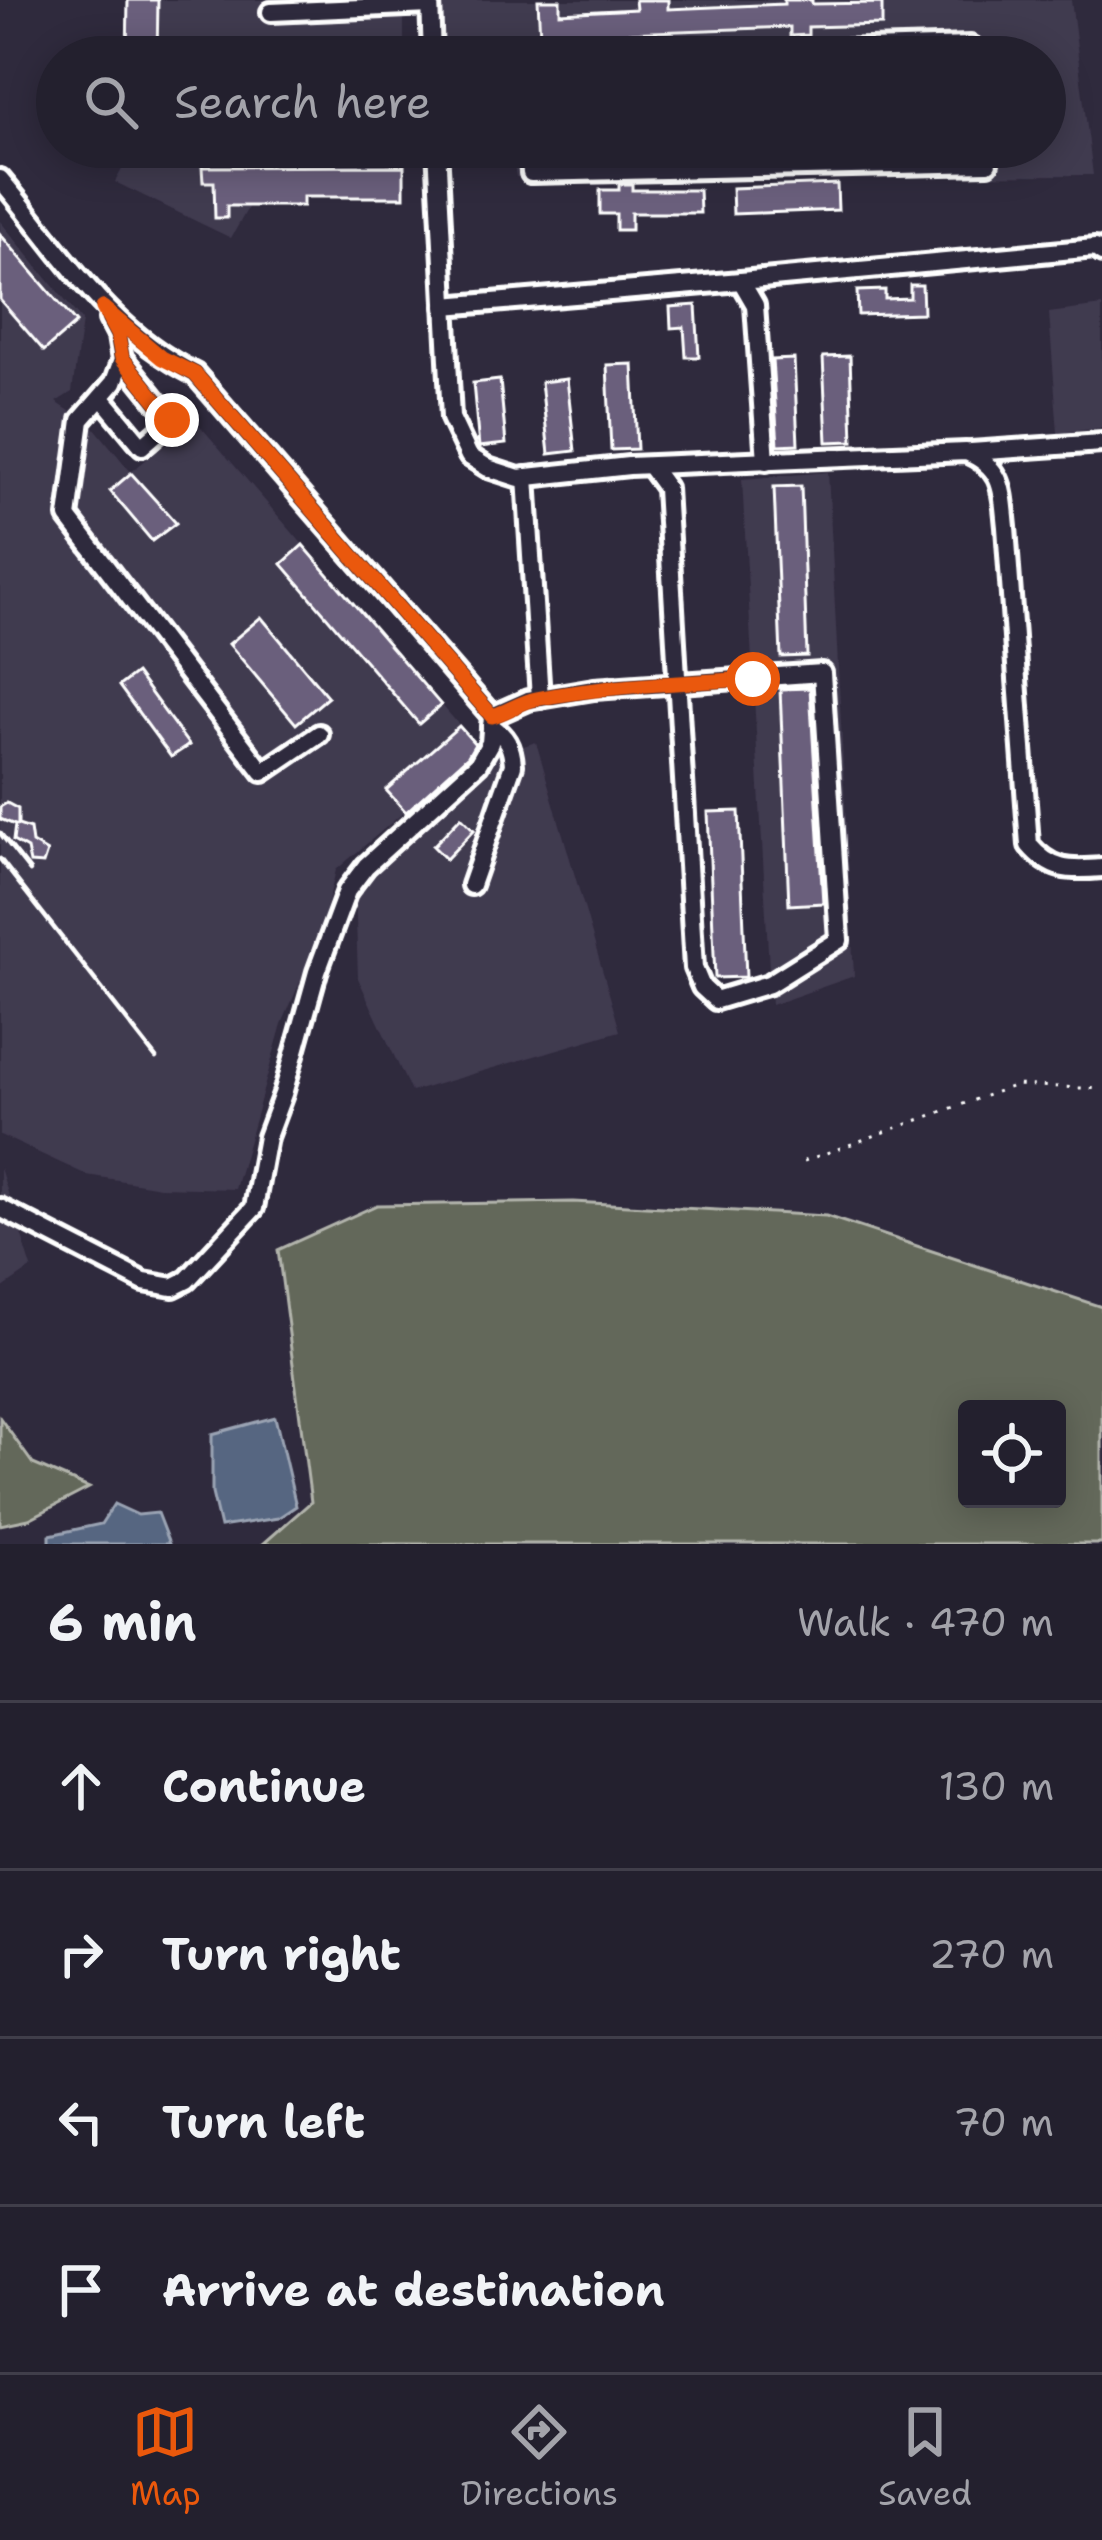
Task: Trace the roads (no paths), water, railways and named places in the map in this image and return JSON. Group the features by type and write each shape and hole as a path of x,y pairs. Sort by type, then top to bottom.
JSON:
{"street":[{"path":"271,12 430,3 431,36"},
{"path":"437,168 451,418 469,456 488,468 526,477 650,466 1102,443"},
{"path":"531,168 531,173 760,168"},
{"path":"1,182 103,308 162,358 195,374 502,733 512,749 513,764 470,885"},
{"path":"445,306 1095,248 1102,253"},
{"path":"741,280 755,305 766,461"},
{"path":"102,398 142,446 172,420 122,358 118,336 103,308"},
{"path":"122,358 114,382 81,420 68,517 263,772 319,734"},
{"path":"966,452 987,461 1001,484 1029,845 1060,870 1102,868"},
{"path":"491,721 540,698 593,689 680,683 822,673 839,940 770,983 716,1000 702,987 694,968 680,683 666,488 650,466"},
{"path":"526,477 540,698"},
{"path":"0,1208 144,1282 173,1287 187,1280 254,1208 267,1137 347,891 366,866 478,764 490,743 491,721"}],"water":[{"path":"275,1417 296,1506 278,1518 220,1527 212,1493 212,1434"},
{"path":"114,1504 138,1515 157,1513 169,1544 50,1544 50,1535 101,1524"}],"railway":[{"path":"0,833 30,871"},
{"path":"0,859 156,1058"}]}
